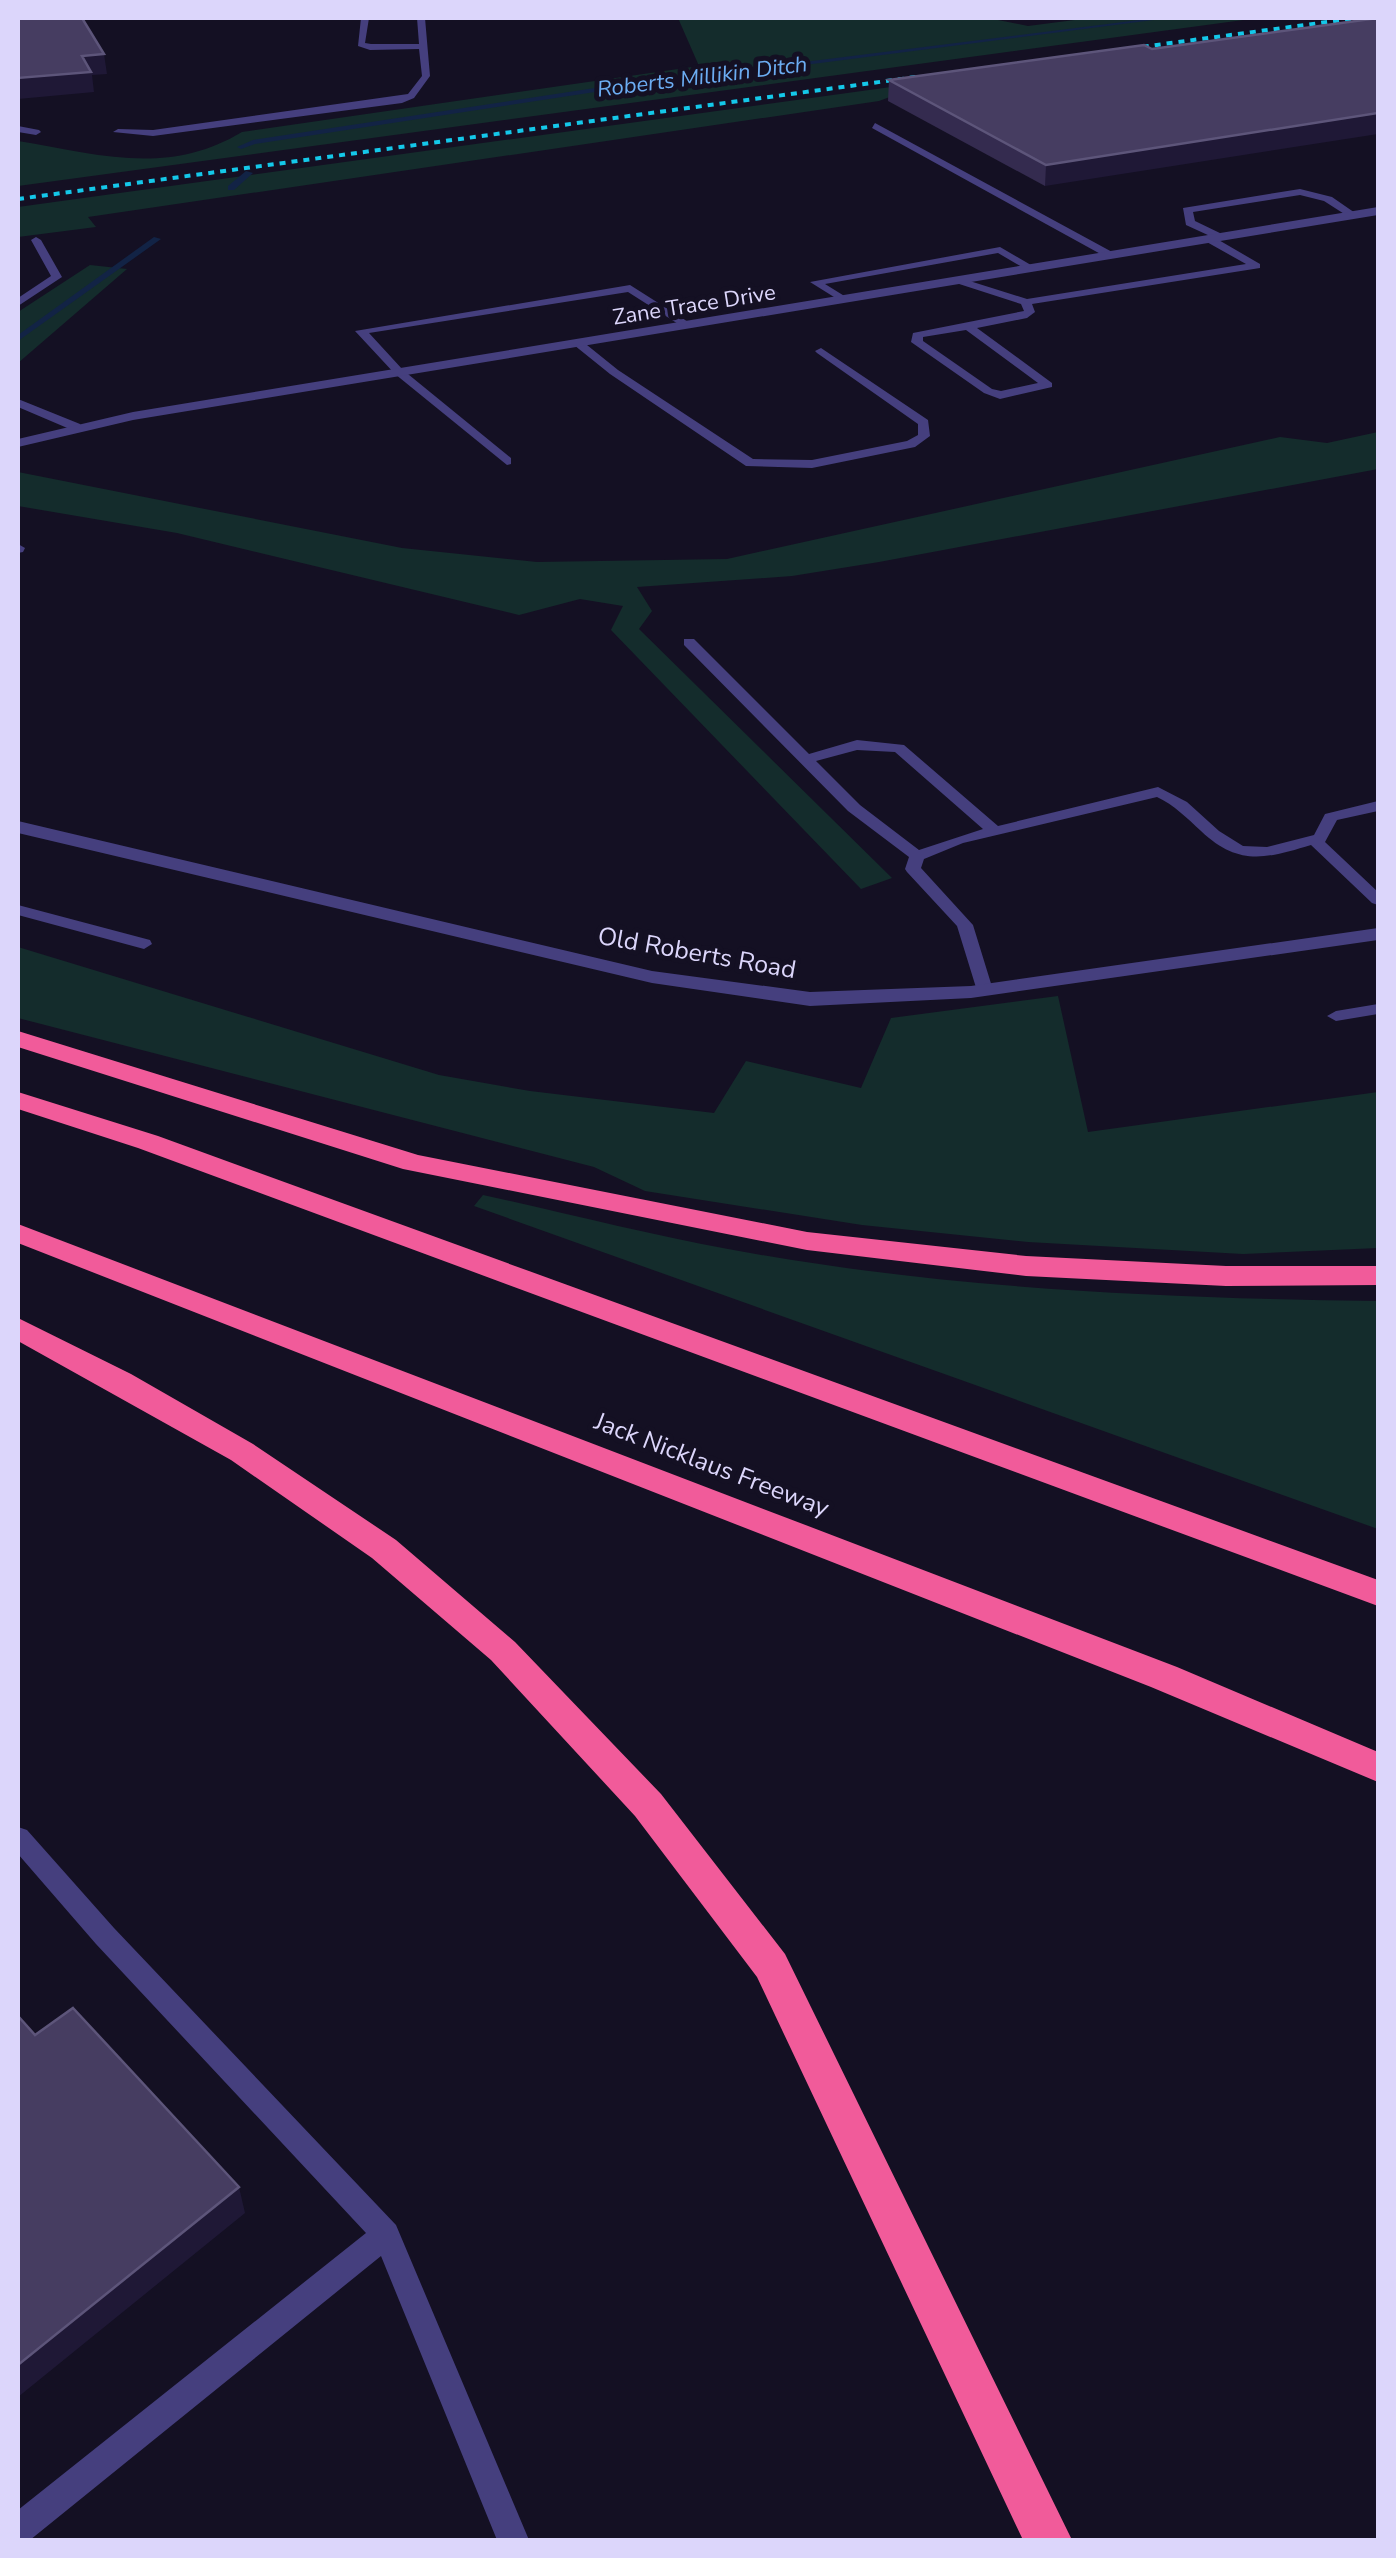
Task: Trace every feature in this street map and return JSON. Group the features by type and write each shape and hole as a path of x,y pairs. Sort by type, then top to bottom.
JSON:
{"highway":[{"path":"18,1039 413,1163 807,1241 1026,1266 1226,1276 1378,1276"},
{"path":"18,1100 223,1169 1378,1593"},
{"name":"Jack Nicklaus Freeway","path":"18,1233 1164,1677 1378,1768"},
{"path":"18,1328 120,1381 242,1452 384,1548 502,1651 648,1806 771,1966 1048,2540"}],"street":[{"name":"Zane Trace Drive","path":"18,442 76,427 399,372 1378,211"},
{"name":"Old Roberts Road","path":"18,827 708,986 810,999 984,990 1378,934"}],"lane":[{"path":"365,18 360,44 423,46"},
{"path":"118,132 153,133 402,100 411,96 426,76 421,18"},
{"path":"875,126 1110,255"},
{"path":"18,129 36,132"},
{"path":"957,280 1026,302 1256,266 1190,223 1187,210 1300,192 1328,199 1352,215"},
{"path":"18,303 57,277 36,240"},
{"path":"842,299 815,282 1000,250 1031,268"},
{"path":"507,461 399,372 361,331 630,288 687,325"},
{"path":"968,326 1048,385 1000,395 988,392 917,342 917,334 1023,316 1030,312 1026,302"},
{"path":"578,343 614,372 750,463 812,464 911,444 924,436 924,423 820,351"},
{"path":"18,403 76,427"},
{"path":"689,642 854,808 917,856"},
{"path":"806,759 857,745 899,748 995,832"},
{"path":"917,856 995,832 1158,792 1174,797 1228,844 1250,853 1320,838"},
{"path":"1378,806 1332,818 1317,843 1378,900"},
{"path":"917,856 913,870 964,925 984,990"},
{"path":"18,910 144,944"},
{"path":"1336,1016 1378,1009"},
{"path":"18,1836 105,1936 386,2234 513,2540"},
{"path":"18,2530 386,2234"}],"green space":[{"path":"678,18 988,18 1028,26 1090,18 1258,18 18,186 18,141 104,156 159,158 214,146 242,132 699,66"},
{"path":"1378,20 895,95 879,101 88,217 96,227 18,237 18,207"},
{"path":"90,265 127,269 18,363 18,312"},
{"path":"1378,432 1378,469 792,576 637,587 652,611 639,629 892,878 861,889 611,630 623,606 580,599 519,615 177,533 18,506 18,472 402,548 537,562 727,559 1280,437 1327,443"},
{"path":"18,947 439,1075 530,1091 714,1113 746,1061 861,1088 891,1018 1058,996 1088,1132 1378,1092 1378,1248 1243,1254 1028,1242 862,1225 645,1191 594,1167 18,1018"},
{"path":"483,1195 697,1243 889,1274 1134,1294 1378,1301 1378,1529 474,1206"}],"building":[{"path":"18,18 82,18 104,54 82,56 91,72 18,78"},
{"path":"1378,18 1378,113 1046,165 889,80 1144,45 1152,49"},
{"path":"73,2008 239,2187 18,2365 18,2016 35,2035"}],"waterway":[{"name":"Roberts Millikin Ditch","path":"241,147 253,142 595,90 1166,18"},
{"name":"Roberts Millikin Ditch","path":"231,188 249,173"},
{"name":"Roberts Millikin Ditch","path":"18,339 157,239"}],"railway":[{"path":"1119,50 1357,18"},
{"path":"18,199 916,77"}]}
